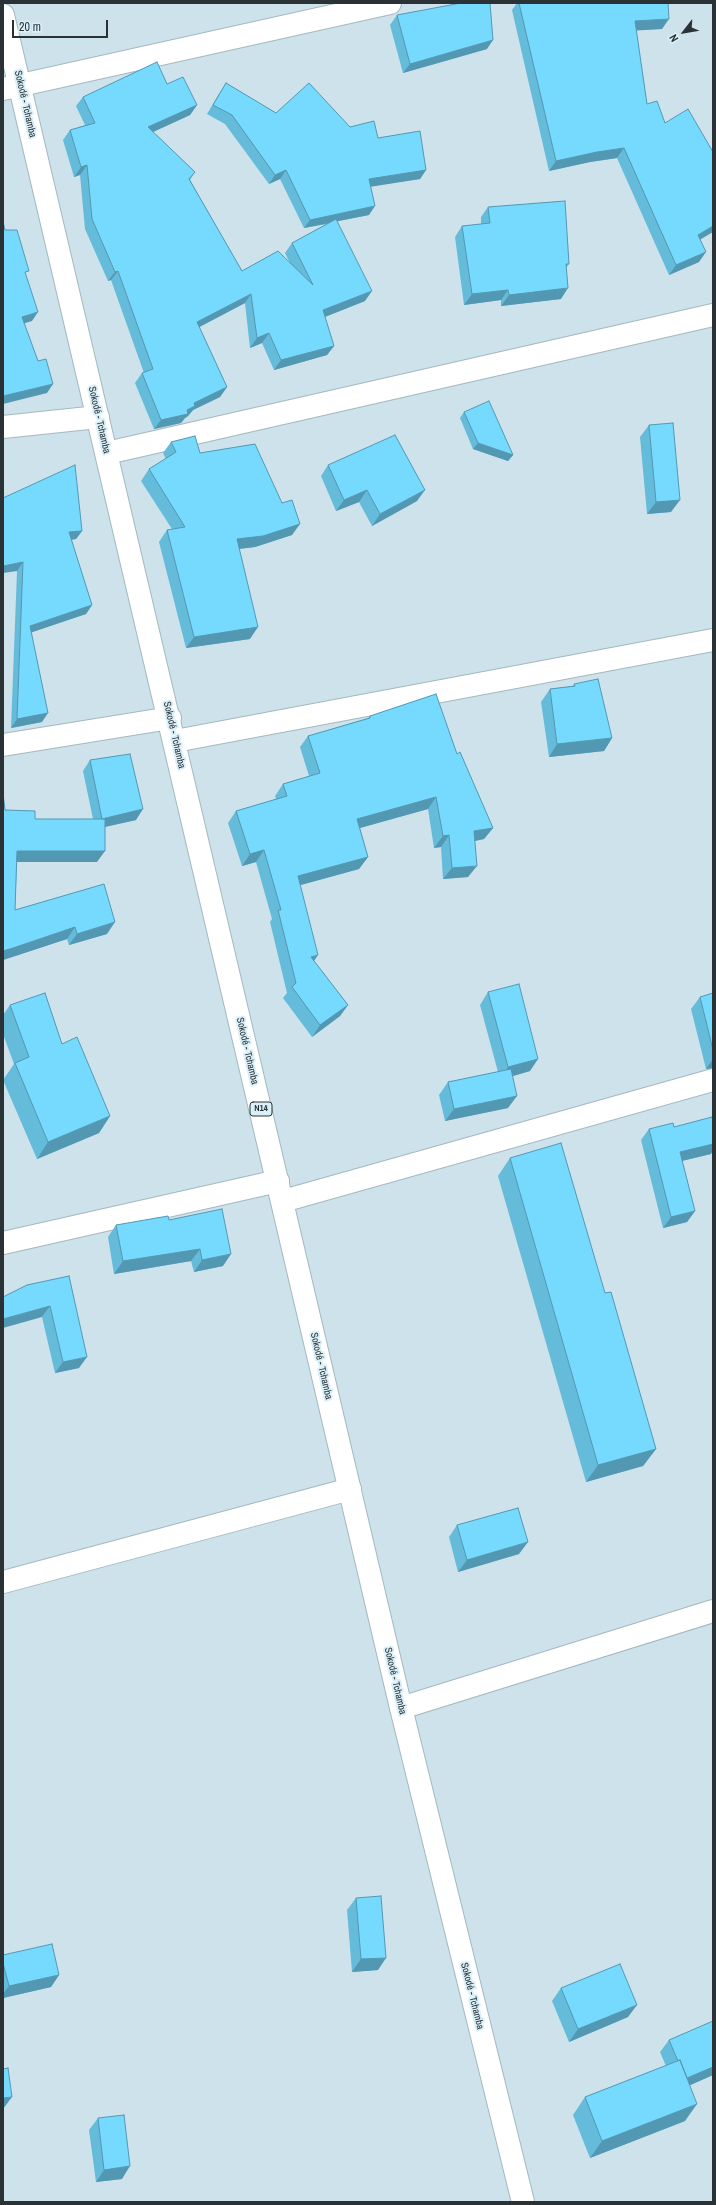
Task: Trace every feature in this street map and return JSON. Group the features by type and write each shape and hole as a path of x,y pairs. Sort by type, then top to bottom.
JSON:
{"street":[{"path":"12,87 390,3"},
{"name":"Sokodé - Tchamba","path":"3,15 12,87 107,453 401,1708 523,2202"},
{"path":"107,453 713,315"},
{"path":"3,427 98,417"},
{"path":"175,741 713,640"},
{"path":"3,745 170,718"},
{"path":"3,1243 280,1191 713,1080"},
{"path":"3,1582 350,1489"},
{"path":"401,1708 713,1611"}],"building":[{"path":"461,3 490,3 493,40 410,64 397,15"},
{"path":"519,3 668,3 669,19 635,21 647,104 657,101 665,123 688,109 713,152 713,226 698,235 706,252 676,265 624,148 556,161"},
{"path":"157,62 167,84 183,77 197,105 148,127 195,172 189,179 242,271 278,251 313,285 292,243 336,219 372,291 323,310 334,346 281,360 269,333 257,338 251,294 197,322 227,387 194,403 195,406 187,410 188,414 161,420 142,373 153,369 118,271 115,272 92,219 87,165 81,167 70,130 95,123 83,97"},
{"path":"226,83 276,113 309,83 350,127 374,121 378,138 420,131 426,170 369,179 375,206 310,220 286,170 275,175 232,115 213,105"},
{"path":"565,201 569,264 566,264 568,288 509,295 508,290 472,294 462,226 490,223 488,207"},
{"path":"3,222 5,230 17,230 29,271 25,272 38,312 22,317 38,361 46,359 53,384 3,396"},
{"path":"489,401 513,455 478,443 464,412"},
{"path":"673,423 680,500 656,502 649,425"},
{"path":"395,435 425,490 380,514 367,490 344,500 328,465"},
{"path":"195,436 200,453 255,444 282,503 292,500 300,524 263,536 237,539 258,627 194,637 167,530 185,527 149,469 176,452 171,442"},
{"path":"75,465 82,531 69,532 92,605 30,626 48,713 17,719 23,562 3,566 3,498"},
{"path":"598,679 612,738 557,744 550,689 575,686 574,684"},
{"path":"436,694 457,754 460,752 493,828 474,831 477,866 452,868 449,835 443,836 436,797 357,819 368,857 298,876 318,955 311,957 348,1005 320,1025 292,987 296,983 278,910 281,910 264,850 250,854 236,811 287,796 283,784 320,773 308,736 370,718 370,716"},
{"path":"130,754 143,809 102,819 90,760"},
{"path":"3,793 5,810 35,811 35,819 105,819 105,851 17,851 15,910 104,884 115,922 77,934 75,927 3,951"},
{"path":"519,984 538,1059 508,1067 488,992"},
{"path":"45,993 62,1044 77,1037 110,1116 48,1142 15,1063 29,1057 10,1005"},
{"path":"713,993 713,1050 700,997"},
{"path":"511,1069 517,1096 454,1109 448,1082"},
{"path":"712,1117 713,1144 680,1152 695,1211 671,1217 649,1129 673,1123 674,1127"},
{"path":"561,1143 605,1293 611,1292 656,1449 598,1465 510,1158"},
{"path":"222,1209 231,1254 202,1260 200,1249 123,1261 116,1225 168,1216 169,1220"},
{"path":"69,1276 87,1357 63,1362 50,1306 3,1319 3,1297 27,1285"},
{"path":"518,1508 528,1542 467,1560 457,1525"},
{"path":"381,1896 386,1958 361,1959 356,1898"},
{"path":"52,1944 59,1975 9,1986 3,1963 3,1955"},
{"path":"620,1964 637,2005 578,2029 561,1988"},
{"path":"713,2021 713,2067 687,2078 680,2060 678,2061 669,2040"},
{"path":"680,2060 697,2104 602,2141 585,2097"},
{"path":"8,2068 12,2097 3,2098 3,2069"},
{"path":"124,2115 130,2166 104,2170 98,2118"}]}
